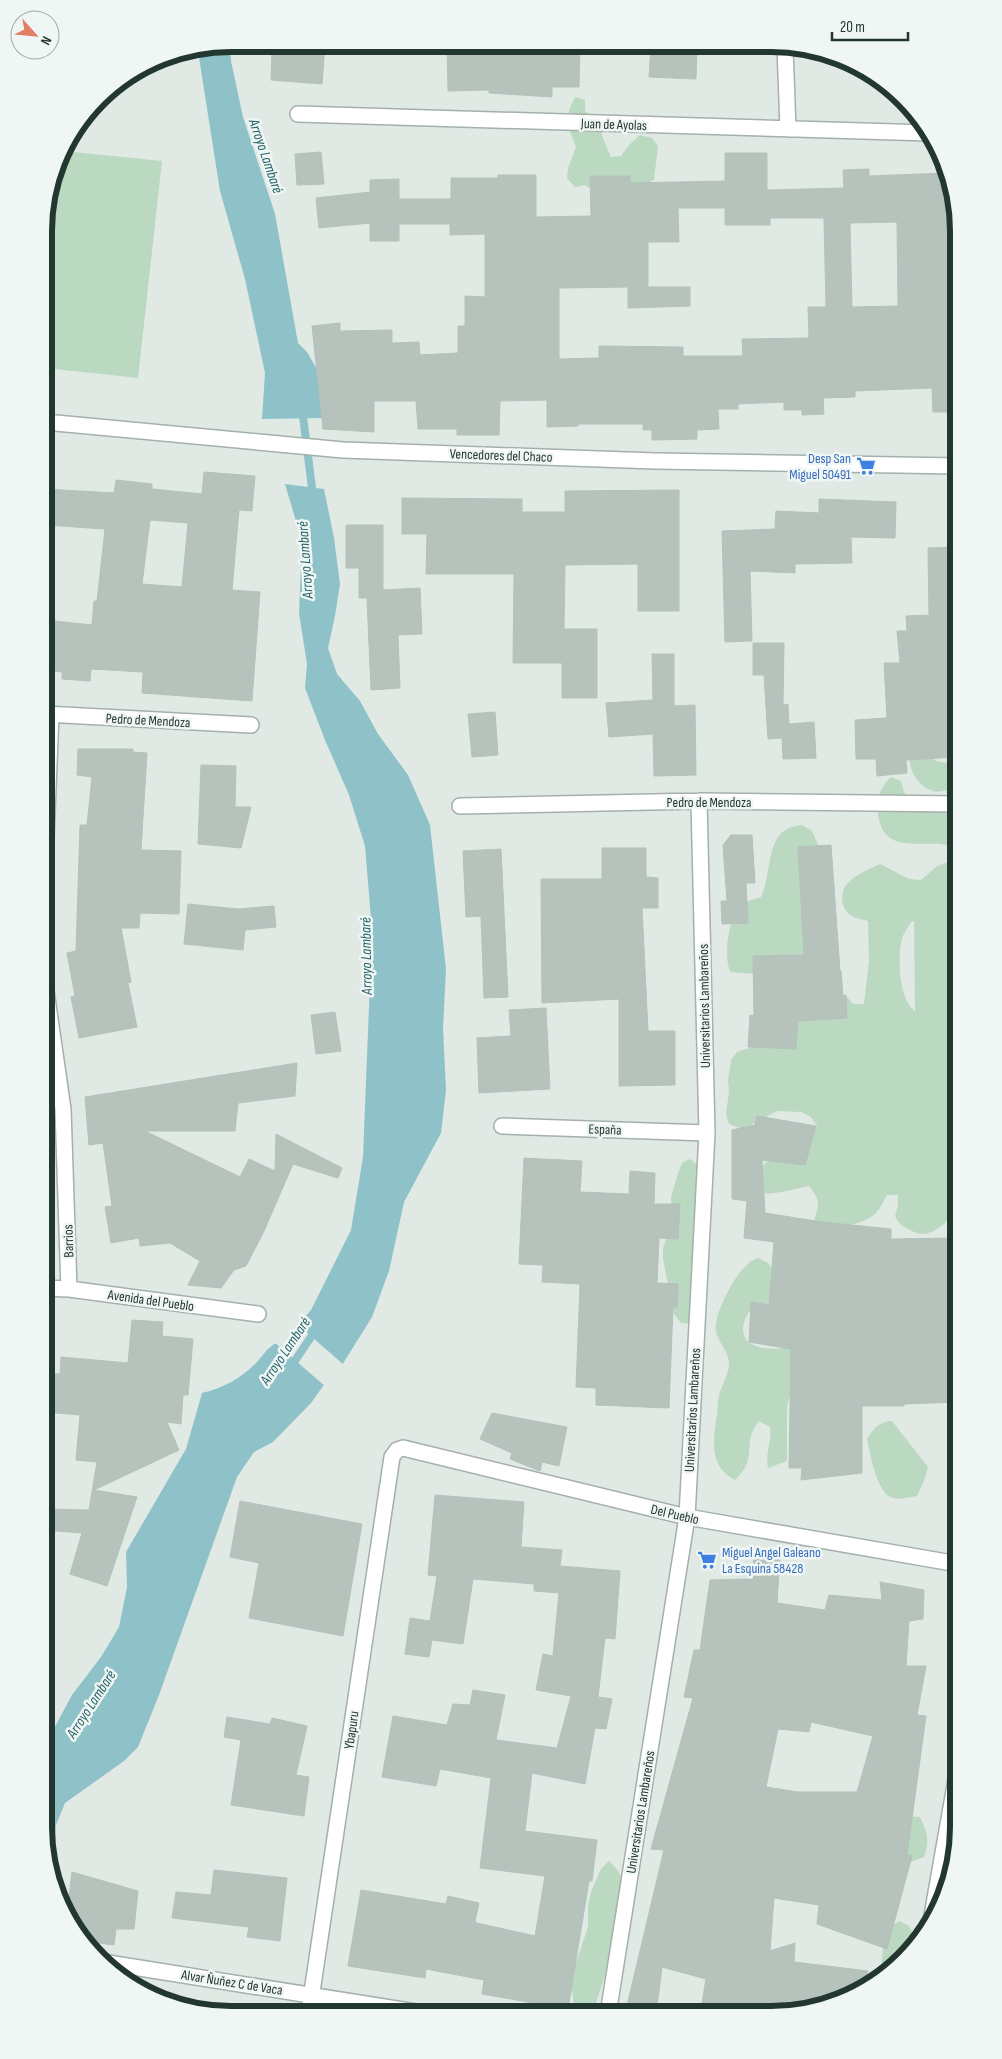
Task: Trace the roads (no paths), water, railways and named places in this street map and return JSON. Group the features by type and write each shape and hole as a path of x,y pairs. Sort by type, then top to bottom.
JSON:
{"street":[{"path":"785,53 788,130"},
{"name":"Juan de Ayolas","path":"298,114 919,133"},
{"name":"Vencedores del Chaco","path":"52,423 344,450 645,461 950,466"},
{"name":"Pedro de Mendoza","path":"52,714 252,725"},
{"name":"Pedro de Mendoza","path":"460,806 699,801 950,804"},
{"name":"Universitarios Lambareños","path":"609,2006 687,1517 707,1133 699,801"},
{"name":"Barrios","path":"52,1035 62,1109 69,1289"},
{"name":"España","path":"502,1126 707,1133"},
{"name":"Avenida del Pueblo","path":"52,1288 258,1314"},
{"name":"Del Pueblo","path":"396,1450 403,1448 687,1517 950,1563"},
{"name":"Ybapuru","path":"310,2006 392,1457 396,1450"},
{"path":"935,1898 950,1813"},
{"name":"Alvar Ñuñez C de Vaca","path":"117,1964 381,2006"}],"water":[{"path":"230,52 243,117 275,214 298,343 307,352 321,376 323,418 262,419 265,373 245,279 220,191 199,56"},
{"path":"285,484 324,489 334,538 340,584 328,648 337,674 360,701 378,734 408,775 430,825 446,969 443,1028 446,1090 441,1133 404,1202 389,1271 372,1317 342,1365 295,1328 311,1310 351,1230 363,1157 372,931 365,846 349,795 305,688 307,664 299,613 302,541"},
{"path":"278,1342 326,1382 311,1403 273,1442 254,1452 237,1477 159,1695 138,1747 124,1761 65,1803 56,1825 54,1845 52,1732 72,1695 101,1657 119,1627 127,1587 126,1552 186,1449 202,1393 224,1386 237,1378 250,1369 270,1347"}],"waterway":[{"name":"Arroyo Lambaré","path":"302,408 313,496"},
{"name":"Arroyo Lambaré","path":"292,1365 315,1331"}],"place":[{"name":"Desp San Miguel 50491","path":"866,466"},
{"name":"Miguel Angel Galeano La Esquina 58428","path":"707,1560"}]}
